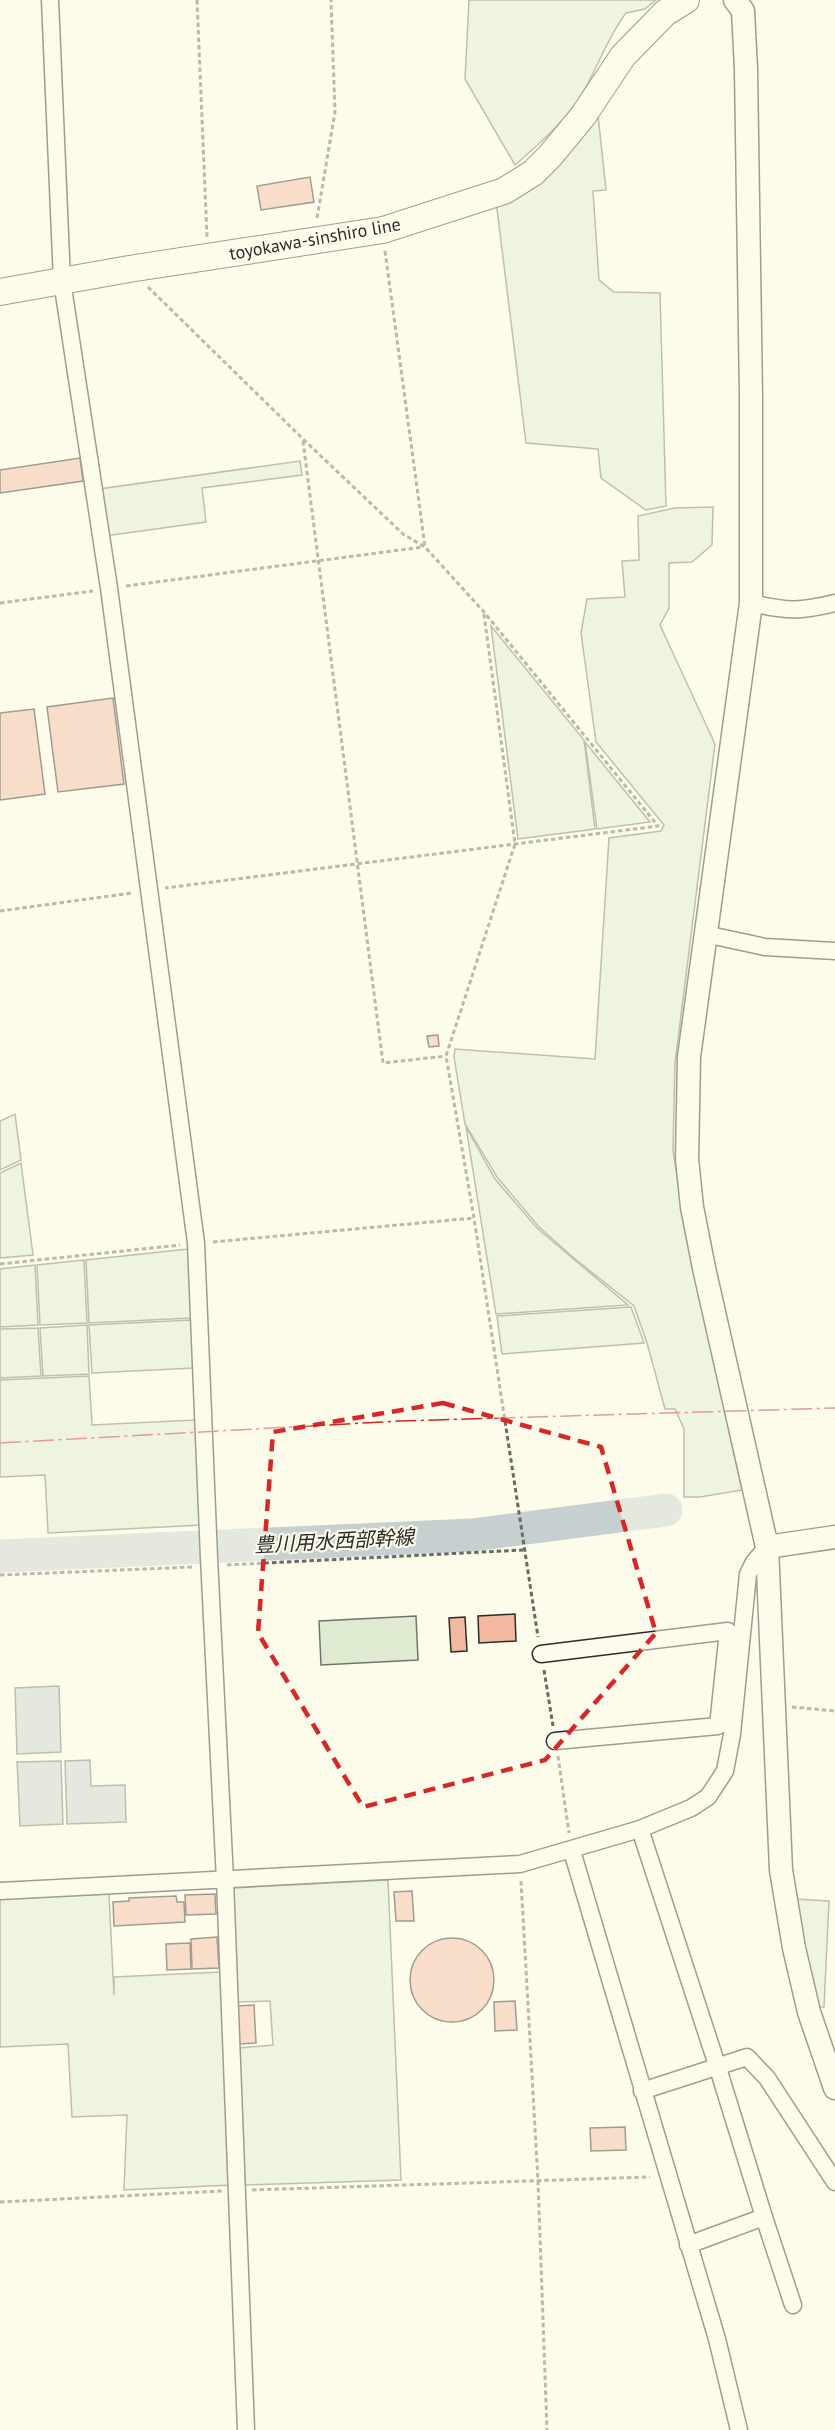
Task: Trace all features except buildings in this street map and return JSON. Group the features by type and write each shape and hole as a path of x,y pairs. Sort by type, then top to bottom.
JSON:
{"main road":[{"name":"toyokawa-sinshiro line","path":"0,292 129,269 383,230 504,191 533,173 567,138 623,56 665,13 686,0"}],"street":[{"path":"50,0 62,281 109,588 196,1244 225,1880 246,2430"},
{"path":"735,0 743,11 746,69 751,603 689,1057 687,1159 692,1207 704,1268 767,1547 781,1870 794,1948 809,2012 835,2088"},
{"path":"751,603 788,611 835,603"},
{"path":"705,934 765,947 835,951"},
{"path":"0,1891 520,1864 572,1851 640,1829 692,1808 708,1797 725,1771 732,1734 747,1581 753,1563 767,1547 835,1537"},
{"path":"541,1654 728,1631 718,1726 555,1741"},
{"path":"640,1829 793,2305"},
{"path":"572,1851 717,2339 739,2430"},
{"path":"642,2091 747,2056 766,2078 835,2182"},
{"path":"688,2245 764,2217"}],"path":[{"path":"197,0 208,257"},
{"path":"313,241 335,112 331,0"},
{"path":"383,230 425,547"},
{"path":"0,911 356,863 658,826 484,612 425,547 403,534 129,269"},
{"path":"303,439 383,1063 446,1056"},
{"path":"0,603 425,547"},
{"path":"484,612 515,844 446,1056 474,1218 523,1550 572,1851"},
{"path":"0,1264 474,1218"},
{"path":"0,1575 209,1562 523,1550"},
{"path":"775,1706 835,1710"},
{"path":"520,1864 538,2181 547,2430"},
{"path":"0,2202 237,2191 667,2177"}],"highlighted area":[{"path":"443,1403 601,1447 656,1633 545,1760 363,1807 258,1633 273,1432"}],"green space":[{"path":"469,0 656,0 645,9 626,13 613,32 588,84 568,114 515,165 465,79"},
{"path":"598,115 606,190 593,191 599,280 614,292 660,293 666,506 646,510 601,478 598,449 526,443 496,201"},
{"path":"300,461 302,475 202,488 206,522 105,536 99,489"},
{"path":"713,507 712,545 692,562 669,563 669,608 660,625 715,744 675,1063 673,1150 686,1236 742,1490 700,1497 684,1497 684,1429 675,1409 665,1409 634,1306 539,1227 497,1177 465,1124 454,1057 455,1049 595,1059 609,838 661,831 664,825 596,742 581,633 587,599 625,597 622,561 639,560 638,516 675,508"},
{"path":"491,626 584,740 595,829 518,839"},
{"path":"585,742 650,822 597,829"},
{"path":"15,1114 21,1160 0,1170 0,1121"},
{"path":"466,1127 495,1179 537,1228 628,1305 496,1314"},
{"path":"21,1163 33,1255 0,1258 0,1173"},
{"path":"188,1249 191,1318 89,1323 86,1260"},
{"path":"84,1260 87,1323 40,1325 37,1265"},
{"path":"35,1265 38,1325 0,1327 0,1269"},
{"path":"631,1307 644,1343 502,1354 497,1316"},
{"path":"191,1320 194,1368 92,1373 89,1325"},
{"path":"87,1325 89,1374 43,1376 40,1328"},
{"path":"38,1328 41,1376 0,1378 0,1329"},
{"path":"89,1376 92,1425 196,1420 201,1525 48,1533 45,1475 0,1477 0,1380"},
{"path":"416,1616 418,1660 321,1665 319,1621"},
{"path":"388,1880 401,2180 244,2185 238,2048 273,2045 270,2001 236,2002 232,1888"},
{"path":"109,1894 114,1995 114,1977 221,1972 231,2185 124,2190 127,2115 72,2117 68,2044 0,2047 0,1899"},
{"path":"794,1899 829,1901 824,2007 819,2007 810,1980"}],"shaded area":[{"path":"59,1686 61,1752 17,1754 15,1688"},
{"path":"90,1760 91,1786 125,1785 126,1822 67,1824 65,1761"},
{"path":"61,1761 63,1824 20,1826 17,1762"}],"waterway":[{"name":"豊川用水西部幹線","path":"0,1556 472,1535 666,1510"}],"power":[{"path":"0,1443 400,1421 835,1408"}]}
